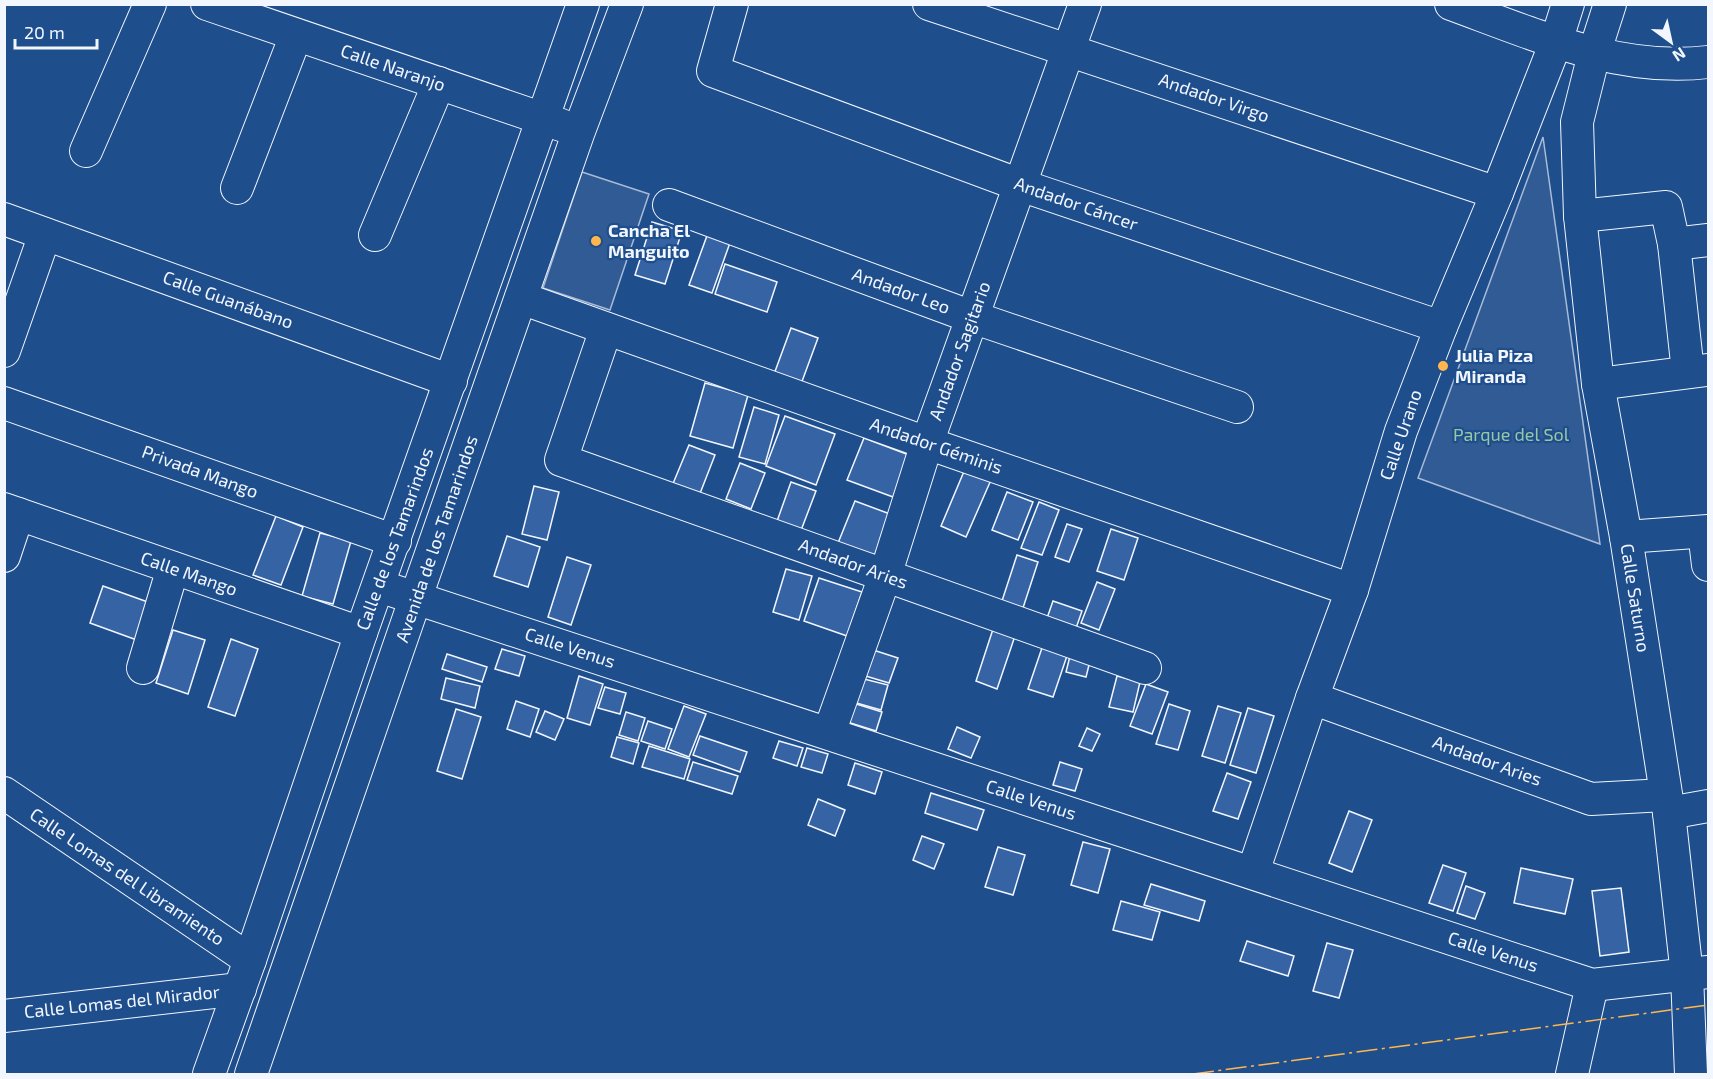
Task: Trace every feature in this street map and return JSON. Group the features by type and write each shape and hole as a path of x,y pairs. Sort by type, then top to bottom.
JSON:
{"street":[{"path":"86,151 150,4"},
{"name":"Calle Naranjo","path":"207,4 579,131"},
{"name":"Calle de los Tamarindos","path":"209,1074 361,633 583,4"},
{"name":"Avenida de los Tamarindos","path":"251,1074 579,131 627,4"},
{"name":"Andador Cáncer","path":"732,4 713,71 1020,185 1441,327"},
{"name":"Andador Virgo","path":"929,4 1497,193"},
{"name":"Andador Sagitario","path":"829,733 885,576 927,443 1085,4"},
{"path":"1451,4 1594,54 1682,66 1708,62"},
{"name":"Calle Urano","path":"1253,872 1312,698 1352,591 1401,430 1497,193 1556,42 1568,4"},
{"path":"1594,54 1610,4"},
{"path":"237,188 296,35"},
{"name":"Calle Saturno","path":"1594,54 1576,122 1580,216 1598,384 1626,537 1667,804 1698,974 1691,1074"},
{"path":"375,235 439,83"},
{"name":"Andador Leo","path":"669,206 972,318 1238,407"},
{"path":"1580,216 1666,207 1698,371 1598,384"},
{"name":"Calle Guanábano","path":"4,219 451,381"},
{"path":"4,351 45,234"},
{"path":"1674,244 1708,240"},
{"name":"Andador Géminis","path":"521,298 1352,591"},
{"name":"Andador Aries","path":"606,329 561,460 1145,668"},
{"name":"Privada Mango","path":"4,403 395,542"},
{"name":"Calle Mango","path":"4,556 11,512 361,633"},
{"path":"1626,537 1706,531 1708,565"},
{"path":"143,668 173,568"},
{"name":"Calle Venus","path":"379,586 1592,985 1698,974"},
{"name":"Andador Aries","path":"1312,698 1591,799 1708,806"},
{"name":"Calle Lomas del Libramiento","path":"4,794 245,975"},
{"path":"4,820 35,816"},
{"name":"Calle Lomas del Mirador","path":"4,1016 245,975"},
{"path":"1572,1074 1592,985"}],"shaded area":[{"name":"Parque del Sol","path":"1543,137 1600,544 1418,478"},
{"name":"Cancha El Manguito","path":"582,172 649,194 610,310 543,288"}],"building":[{"path":"652,222 682,231 665,284 635,275"},
{"path":"708,233 731,240 712,293 689,285"},
{"path":"725,264 777,282 767,312 715,294"},
{"path":"791,328 818,338 797,395 770,385"},
{"path":"705,383 748,395 733,448 690,436"},
{"path":"754,407 779,415 765,464 739,457"},
{"path":"785,416 835,434 816,485 766,466"},
{"path":"864,438 909,455 893,497 847,480"},
{"path":"689,445 715,455 699,496 672,486"},
{"path":"740,463 765,473 751,509 726,499"},
{"path":"965,469 991,480 966,537 941,526"},
{"path":"791,482 816,491 800,533 776,524"},
{"path":"534,486 559,492 547,540 522,534"},
{"path":"1007,492 1033,502 1018,540 992,530"},
{"path":"855,501 890,514 874,557 838,543"},
{"path":"1039,502 1059,510 1042,555 1021,548"},
{"path":"276,516 303,527 281,585 253,575"},
{"path":"1067,524 1082,529 1069,562 1055,557"},
{"path":"1111,529 1138,538 1124,580 1097,571"},
{"path":"320,533 351,541 333,604 302,596"},
{"path":"507,536 540,547 528,587 494,576"},
{"path":"1017,555 1038,562 1021,614 1000,607"},
{"path":"567,557 591,565 571,625 548,617"},
{"path":"786,569 812,576 799,620 773,612"},
{"path":"819,578 862,592 847,636 804,621"},
{"path":"1097,582 1115,589 1099,630 1081,623"},
{"path":"103,586 159,606 145,643 90,623"},
{"path":"1053,601 1082,611 1075,631 1046,621"},
{"path":"995,623 1017,630 997,689 976,681"},
{"path":"173,630 205,640 188,694 156,683"},
{"path":"231,639 258,649 235,716 208,707"},
{"path":"1044,642 1069,650 1053,697 1028,689"},
{"path":"867,648 898,658 889,683 859,674"},
{"path":"1072,648 1092,653 1086,677 1066,672"},
{"path":"502,649 525,656 519,676 495,669"},
{"path":"447,654 487,667 482,682 442,669"},
{"path":"579,676 603,684 590,725 567,718"},
{"path":"1117,676 1140,682 1133,712 1109,707"},
{"path":"446,678 480,686 475,708 441,699"},
{"path":"860,678 888,685 881,710 853,702"},
{"path":"1146,684 1168,692 1152,734 1130,726"},
{"path":"605,687 626,693 620,714 598,708"},
{"path":"516,701 539,709 530,737 507,729"},
{"path":"850,702 882,712 876,731 844,721"},
{"path":"1169,704 1190,711 1178,750 1156,744"},
{"path":"684,706 706,714 689,757 668,749"},
{"path":"1218,706 1241,713 1225,763 1202,756"},
{"path":"1248,708 1274,716 1256,773 1230,765"},
{"path":"456,709 481,717 462,779 437,771"},
{"path":"545,711 564,719 555,740 536,732"},
{"path":"626,712 645,718 638,741 619,735"},
{"path":"648,721 672,729 665,749 641,741"},
{"path":"957,727 980,737 971,758 948,749"},
{"path":"1087,728 1100,734 1092,751 1079,746"},
{"path":"700,736 747,752 740,772 693,755"},
{"path":"617,737 639,743 633,764 611,757"},
{"path":"779,741 803,748 797,766 773,758"},
{"path":"649,746 690,759 684,779 642,767"},
{"path":"807,748 828,754 822,773 801,767"},
{"path":"693,762 738,776 732,794 687,780"},
{"path":"1060,762 1082,769 1075,791 1053,785"},
{"path":"855,763 882,772 875,794 848,785"},
{"path":"1227,773 1251,782 1238,819 1213,811"},
{"path":"931,793 984,810 977,830 925,813"},
{"path":"818,799 845,810 835,836 808,825"},
{"path":"1349,811 1372,820 1352,872 1329,863"},
{"path":"922,836 944,844 934,869 913,860"},
{"path":"1083,842 1110,849 1098,893 1071,885"},
{"path":"998,847 1025,855 1013,895 985,887"},
{"path":"1443,865 1466,873 1453,911 1429,903"},
{"path":"1521,868 1573,879 1565,914 1514,903"},
{"path":"1151,884 1205,901 1199,921 1144,905"},
{"path":"1466,886 1485,893 1475,919 1457,913"},
{"path":"1621,888 1629,952 1600,956 1592,891"},
{"path":"1121,901 1160,912 1152,940 1113,930"},
{"path":"1247,941 1294,956 1288,976 1240,961"},
{"path":"1327,943 1353,950 1339,998 1313,991"}],"power":[{"path":"1193,1074 1708,1005"}],"place":[{"name":"Cancha El Manguito","path":"596,241"},
{"name":"Julia Piza Miranda","path":"1443,366"}]}
